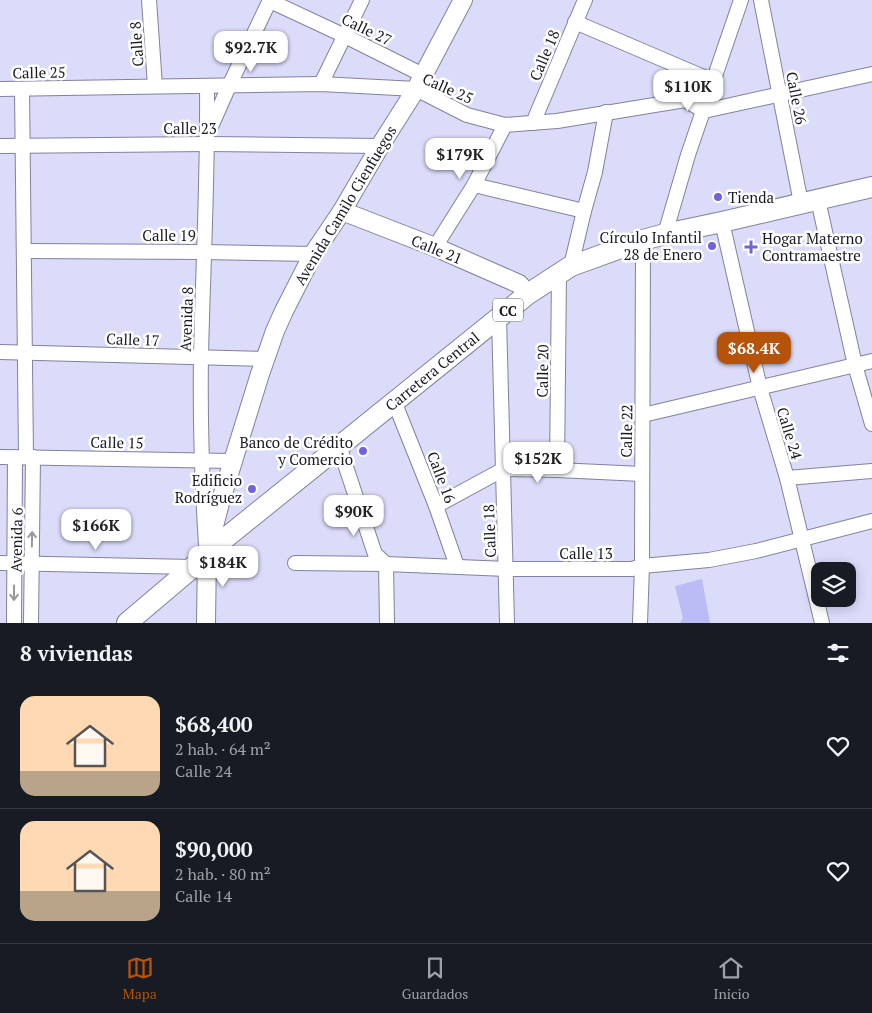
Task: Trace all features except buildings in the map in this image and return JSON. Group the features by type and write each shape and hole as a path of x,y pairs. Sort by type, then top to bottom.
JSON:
{"highway":[{"name":"Carretera Central","path":"127,623 240,526 394,401 528,294 565,269 665,234 872,187"}],"main road":[{"name":"Avenida Camilo Cienfuegos","path":"206,623 200,560 217,515 265,359 284,311 313,254 342,211 419,82 463,0"},
{"name":"Calle 21","path":"342,211 436,247 519,284 528,294"},
{"path":"217,515 230,528 240,526"}],"street":[{"name":"Calle 8","path":"149,0 155,86"},
{"path":"207,139 229,86 270,0"},
{"name":"Calle 27","path":"270,0 345,36 419,82"},
{"path":"321,84 362,0"},
{"name":"Calle 18","path":"533,123 585,0"},
{"path":"665,234 688,155 743,0"},
{"name":"Calle 26","path":"761,0 780,94 872,424"},
{"path":"575,22 713,81"},
{"path":"704,111 872,74"},
{"name":"Calle 25","path":"0,89 419,82 467,115 505,125 557,121 685,100 704,111"},
{"name":"Avenida 8","path":"200,560 201,357 207,139 206,86"},
{"name":"Avenida 6","path":"22,89 25,457 32,564 31,623"},
{"name":"Calle 20","path":"557,470 565,269 594,172 606,112"},
{"path":"436,247 474,185 505,125"},
{"name":"Calle 23","path":"0,146 207,139 380,146"},
{"path":"474,185 584,210"},
{"name":"Calle 24","path":"722,222 760,388 786,478 822,623"},
{"name":"Calle 22","path":"640,623 644,240"},
{"name":"Calle 19","path":"24,250 313,254"},
{"name":"Calle 18","path":"499,317 507,623"},
{"name":"Calle 17","path":"0,352 265,359"},
{"path":"643,415 872,361"},
{"name":"Calle 16","path":"394,401 436,506 456,566"},
{"path":"339,446 375,554 386,564 387,623"},
{"name":"Calle 15","path":"0,457 233,460"},
{"name":"Avenida 6","path":"14,623 7,563 25,457"},
{"path":"436,506 504,469 642,474"},
{"path":"786,478 872,471"},
{"name":"Calle 13","path":"295,563 386,564 506,569 632,568 709,560 801,540 872,521"},
{"path":"7,563 200,560"}],"shaded area":[{"path":"702,579 710,623 680,623 683,618 675,586"}],"place":[{"name":"Tienda","path":"718,197"},
{"name":"Círculo Infantil 28 de Enero","path":"712,246"},
{"name":"Hogar Materno Contramaestre","path":"751,247"},
{"name":"Banco de Crédito y Comercio","path":"363,451"},
{"name":"Edificio Rodríguez","path":"252,489"}]}
